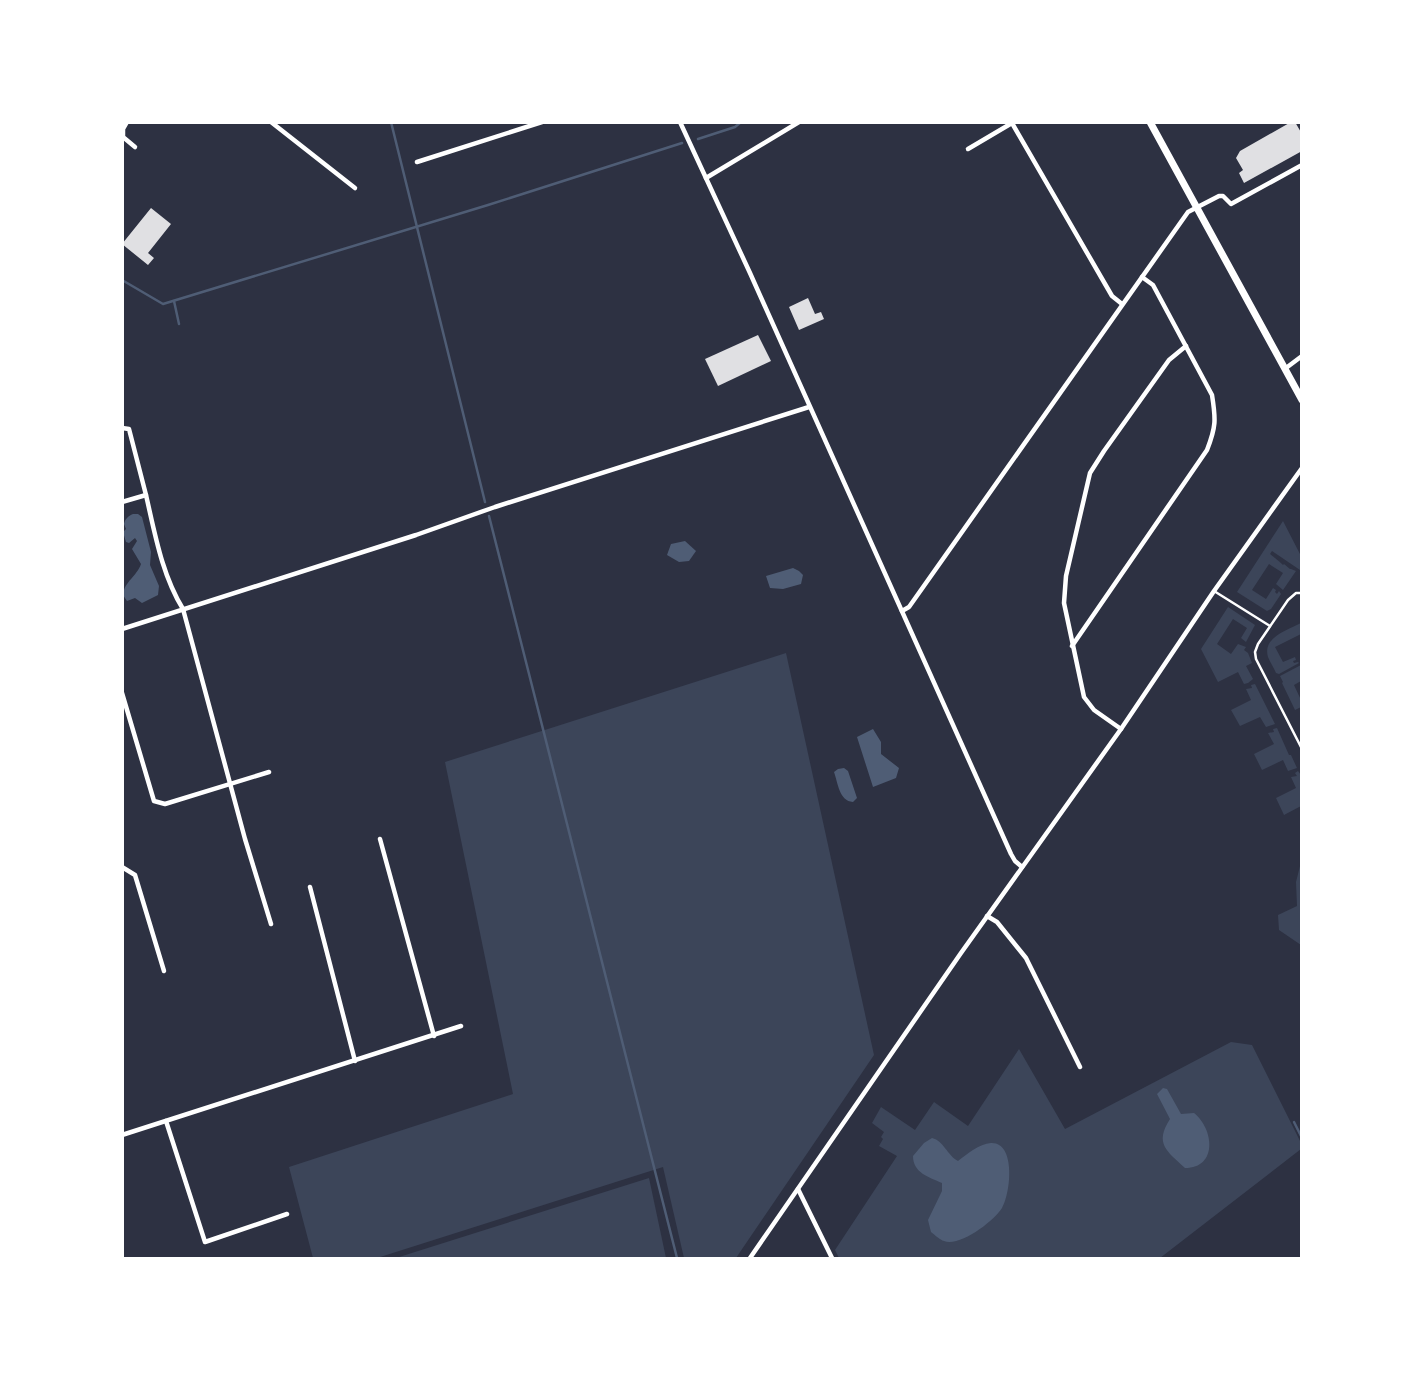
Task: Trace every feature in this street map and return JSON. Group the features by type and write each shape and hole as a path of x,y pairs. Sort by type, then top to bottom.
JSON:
{"main road":[{"path":"1150,122 1301,400"}],"street":[{"path":"127,122 123,137 135,147"},
{"path":"271,122 355,188"},
{"path":"417,162 542,122"},
{"path":"680,122 1011,854 1022,867"},
{"path":"706,178 799,122"},
{"path":"968,149 1012,123 1112,296 1122,304"},
{"path":"902,611 909,607 1188,212 1219,196 1223,196 1231,204 1301,165"},
{"path":"1072,646 1207,450 1215,430 1212,395 1153,285 1142,277"},
{"path":"1121,729 1094,710 1084,697 1063,603 1066,576 1090,473 1169,360 1186,346"},
{"path":"1285,369 1301,356"},
{"path":"122,629 809,407"},
{"path":"122,428 129,429 162,558 175,595 184,609 245,839 271,924"},
{"path":"750,1258 1301,468"},
{"path":"122,502 146,495"},
{"path":"122,693 154,801 165,804 269,772"},
{"path":"380,839 434,1036"},
{"path":"122,867 135,875 164,971"},
{"path":"310,887 355,1061"},
{"path":"987,916 998,922 1026,958 1080,1067"},
{"path":"122,1135 461,1027"},
{"path":"166,1121 205,1242 287,1214"},
{"path":"798,1189 832,1258"}],"lane":[{"path":"1214,591 1270,626"},
{"path":"1301,593 1296,593 1288,600 1255,652 1301,749"}],"shaded area":[{"path":"133,514 142,517 151,552 150,565 159,586 158,595 142,603 135,598 127,601 123,595 141,564 132,549 137,541 135,538 129,543 126,542 123,532 126,529 125,521"},
{"path":"1283,521 1301,556 1301,568 1300,570 1272,551 1270,554 1283,565 1296,571 1283,590 1276,584 1283,573 1269,564 1252,590 1266,599 1273,588 1277,594 1279,591 1281,594 1267,611 1237,592"},
{"path":"685,541 696,551 689,561 679,562 667,555 671,544"},
{"path":"793,568 803,575 801,584 783,589 770,588 766,576"},
{"path":"1228,607 1255,625 1246,642 1241,638 1247,628 1233,619 1217,644 1231,654 1238,644 1246,647 1244,650 1252,663 1246,666 1253,679 1244,684 1238,672 1218,682 1201,649"},
{"path":"1301,623 1301,634 1275,647 1283,662 1295,657 1294,663 1299,663 1279,674 1276,673 1268,657 1269,644 1277,635"},
{"path":"786,653 874,1055 736,1258 684,1258 663,1167 377,1258 313,1258 289,1167 513,1094 445,762"},
{"path":"1301,665 1301,681 1294,685 1301,700 1301,707 1295,710 1280,676"},
{"path":"1255,684 1275,724 1266,727 1260,717 1240,726 1231,710 1251,700 1246,689"},
{"path":"1277,728 1297,768 1288,771 1283,760 1262,770 1254,754 1274,744 1268,733"},
{"path":"873,729 881,742 881,754 899,768 896,778 873,787 857,737"},
{"path":"844,768 848,771 857,798 853,802 842,795 834,772"},
{"path":"1298,771 1301,775 1301,806 1284,815 1276,798 1296,788 1291,777 1297,776 1295,773"},
{"path":"1301,862 1301,945 1279,930 1278,915 1297,906 1296,882"},
{"path":"1231,1042 1252,1045 1301,1143 1301,1149 1160,1258 839,1258 835,1250 897,1156 879,1146 884,1132 872,1123 881,1107 915,1130 934,1102 968,1126 1019,1049 1065,1129"},
{"path":"1163,1088 1167,1089 1181,1114 1194,1113 1206,1128 1209,1137 1208,1155 1196,1166 1185,1168 1165,1146 1163,1135 1170,1119 1157,1094"},
{"path":"932,1138 940,1142 958,1161 978,1147 991,1143 999,1145 1008,1159 1008,1191 1002,1208 984,1226 967,1237 951,1242 939,1239 931,1232 928,1220 942,1191 942,1183 919,1170 914,1162 913,1156"},
{"path":"649,1178 666,1258 396,1258"}],"building":[{"path":"1295,122 1302,134 1302,151 1244,183 1239,173 1243,170 1236,158 1240,151"},
{"path":"151,208 171,224 148,253 154,258 148,265 122,244"},
{"path":"808,298 815,314 821,312 824,319 799,330 789,307"},
{"path":"758,335 771,361 718,386 705,359"}],"waterway":[{"path":"391,122 485,502"},
{"path":"698,139 735,127 741,122"},
{"path":"122,280 163,304 682,143"},
{"path":"174,301 179,324"},
{"path":"489,516 677,1258"},
{"path":"1294,1122 1302,1138"}]}
